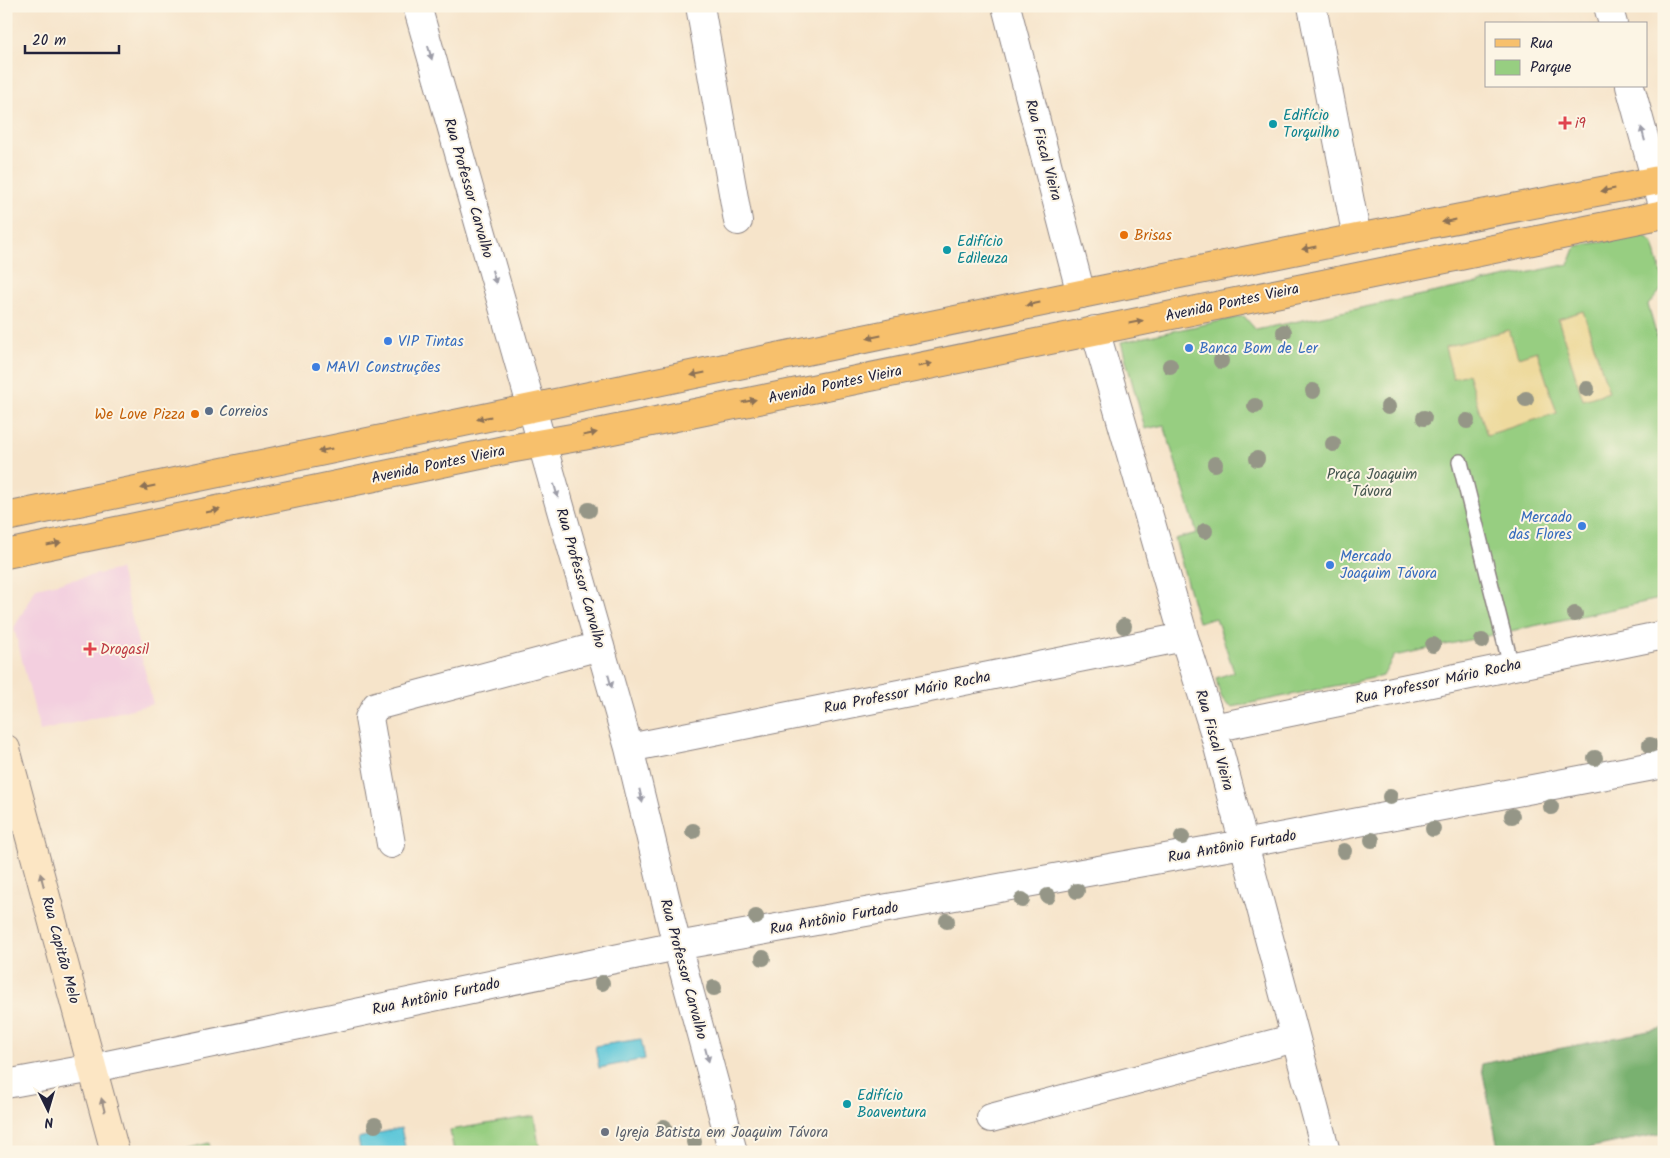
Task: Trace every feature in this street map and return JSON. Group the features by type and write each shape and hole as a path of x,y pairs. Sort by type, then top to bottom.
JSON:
{"main road":[{"path":"6,517 1081,294 1357,238 1660,180"},
{"name":"Avenida Pontes Vieira","path":"6,554 509,449 542,444 1664,214"},
{"name":"Rua Capitão Melo","path":"6,749 94,1068 115,1152"}],"street":[{"name":"Rua Professor Carvalho","path":"417,6 630,748 677,946 734,1152"},
{"path":"700,6 738,222"},
{"name":"Rua Fiscal Vieira","path":"1006,6 1081,294"},
{"path":"1312,6 1357,238"},
{"path":"1608,6 1612,22"},
{"path":"1631,88 1660,180 1664,208"},
{"name":"Rua Fiscal Vieira","path":"1095,330 1184,637 1213,728 1326,1152"},
{"name":"Rua Professor Mário Rocha","path":"1213,728 1664,635"},
{"name":"Rua Professor Mário Rocha","path":"630,748 1184,637"},
{"path":"392,844 369,718 376,706 600,646"},
{"name":"Rua Antônio Furtado","path":"6,1084 94,1068 677,946 1243,844 1664,764"},
{"path":"992,1118 1295,1038"}],"lane":[{"path":"1460,462 1511,666"}],"shaded area":[{"path":"120,569 153,704 40,731 14,628 36,588"}],"green space":[{"name":"Praça Joaquim Távora","path":"1644,235 1653,244 1664,283 1664,287 1648,305 1664,362 1664,598 1394,656 1383,676 1232,707 1228,705 1221,695 1216,678 1234,672 1216,618 1198,622 1175,539 1197,533 1164,425 1145,429 1121,342 1244,316 1256,330 1569,264 1576,246"},
{"path":"1664,1028 1664,1133 1567,1152 1499,1152 1481,1064"},
{"path":"534,1116 540,1152 454,1152 450,1130"},
{"path":"209,1143 211,1152 174,1152"}],"sand":[{"path":"1583,311 1609,392 1583,400 1558,319"},
{"path":"1509,330 1518,357 1537,351 1557,413 1487,435 1468,374 1453,378 1445,347"}],"water":[{"path":"641,1039 645,1059 599,1068 595,1046"},
{"path":"401,1128 406,1152 361,1152 358,1138"}],"place":[{"name":"i9","path":"1565,123"},
{"name":"Edifício Torquilho","path":"1273,124"},
{"name":"Brisas","path":"1124,235"},
{"name":"Edifício Edileuza","path":"947,250"},
{"name":"VIP Tintas","path":"388,341"},
{"name":"Banca Bom de Ler","path":"1189,348"},
{"name":"MAVI Construções","path":"316,367"},
{"name":"Correios","path":"209,411"},
{"name":"We Love Pizza","path":"195,414"},
{"name":"Mercado das Flores","path":"1582,526"},
{"name":"Mercado Joaquim Távora","path":"1330,565"},
{"name":"Drogasil","path":"90,649"},
{"name":"Edifício Boaventura","path":"847,1104"},
{"name":"Igreja Batista em Joaquim Távora","path":"605,1132"}]}
